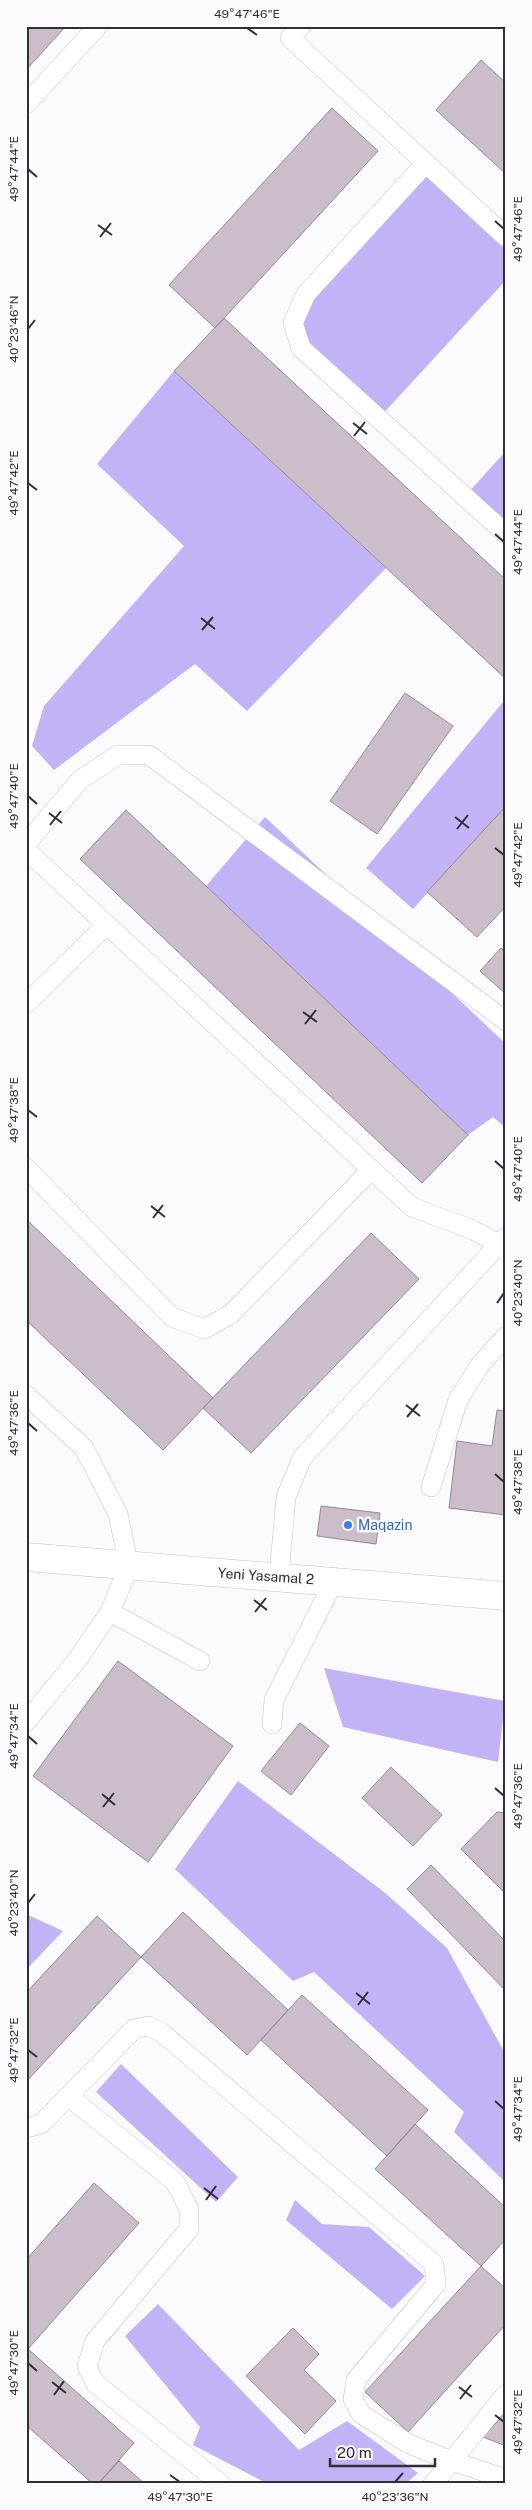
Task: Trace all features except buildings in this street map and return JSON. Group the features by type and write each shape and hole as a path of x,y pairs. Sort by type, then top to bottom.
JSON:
{"street":[{"name":"Yeni Yasamal 2","path":"26,1557 279,1576 506,1596"}],"lane":[{"path":"26,104 98,26"},
{"path":"289,30 425,164 506,238"},
{"path":"425,164 306,294 293,323 301,348 506,534"},
{"path":"26,844 80,780 118,756 149,755 506,1021"},
{"path":"26,850 370,1171 412,1207 504,1244 302,1458 286,1497 279,1576"},
{"path":"26,1004 106,924"},
{"path":"26,1168 172,1317 204,1329 231,1314 370,1171"},
{"path":"431,1487 458,1400 480,1365 506,1336"},
{"path":"26,1395 84,1448 118,1514 129,1566 110,1612 77,1660 26,1722"},
{"path":"272,1724 274,1700 334,1581"},
{"path":"110,1612 200,1661"},
{"path":"26,2128 41,2124 134,2029 148,2026 161,2032 434,2264 436,2284 356,2380 353,2399 360,2414 409,2444 506,2479"},
{"path":"68,2096 175,2182 189,2209 189,2229 95,2341 87,2366 95,2383 221,2484"},
{"path":"433,2484 506,2394"}],"shaded area":[{"path":"425,164 506,237 506,280 379,418 301,348 293,323"},
{"path":"174,371 386,568 247,711 195,664 54,770 32,746 44,706 184,546 97,464"},
{"path":"506,451 506,534 465,496"},
{"path":"503,702 506,704 506,806 413,909 366,868"},
{"path":"265,817 506,1044 506,1128 493,1117 468,1135 206,886"},
{"path":"324,1668 505,1701 498,1762 343,1727"},
{"path":"238,1781 384,1892 447,1948 506,2055 506,2183 454,2132 464,2112 314,1972 293,1981 175,1869"},
{"path":"26,1914 63,1931 26,1970"},
{"path":"121,2064 238,2177 216,2202 96,2092"},
{"path":"295,2200 322,2224 369,2227 425,2276 392,2309 286,2220"},
{"path":"158,2304 299,2450 347,2421 418,2473 405,2484 268,2484 193,2445 200,2427 125,2336"}],"place":[{"name":"Maqazin","path":"348,1525"}]}
